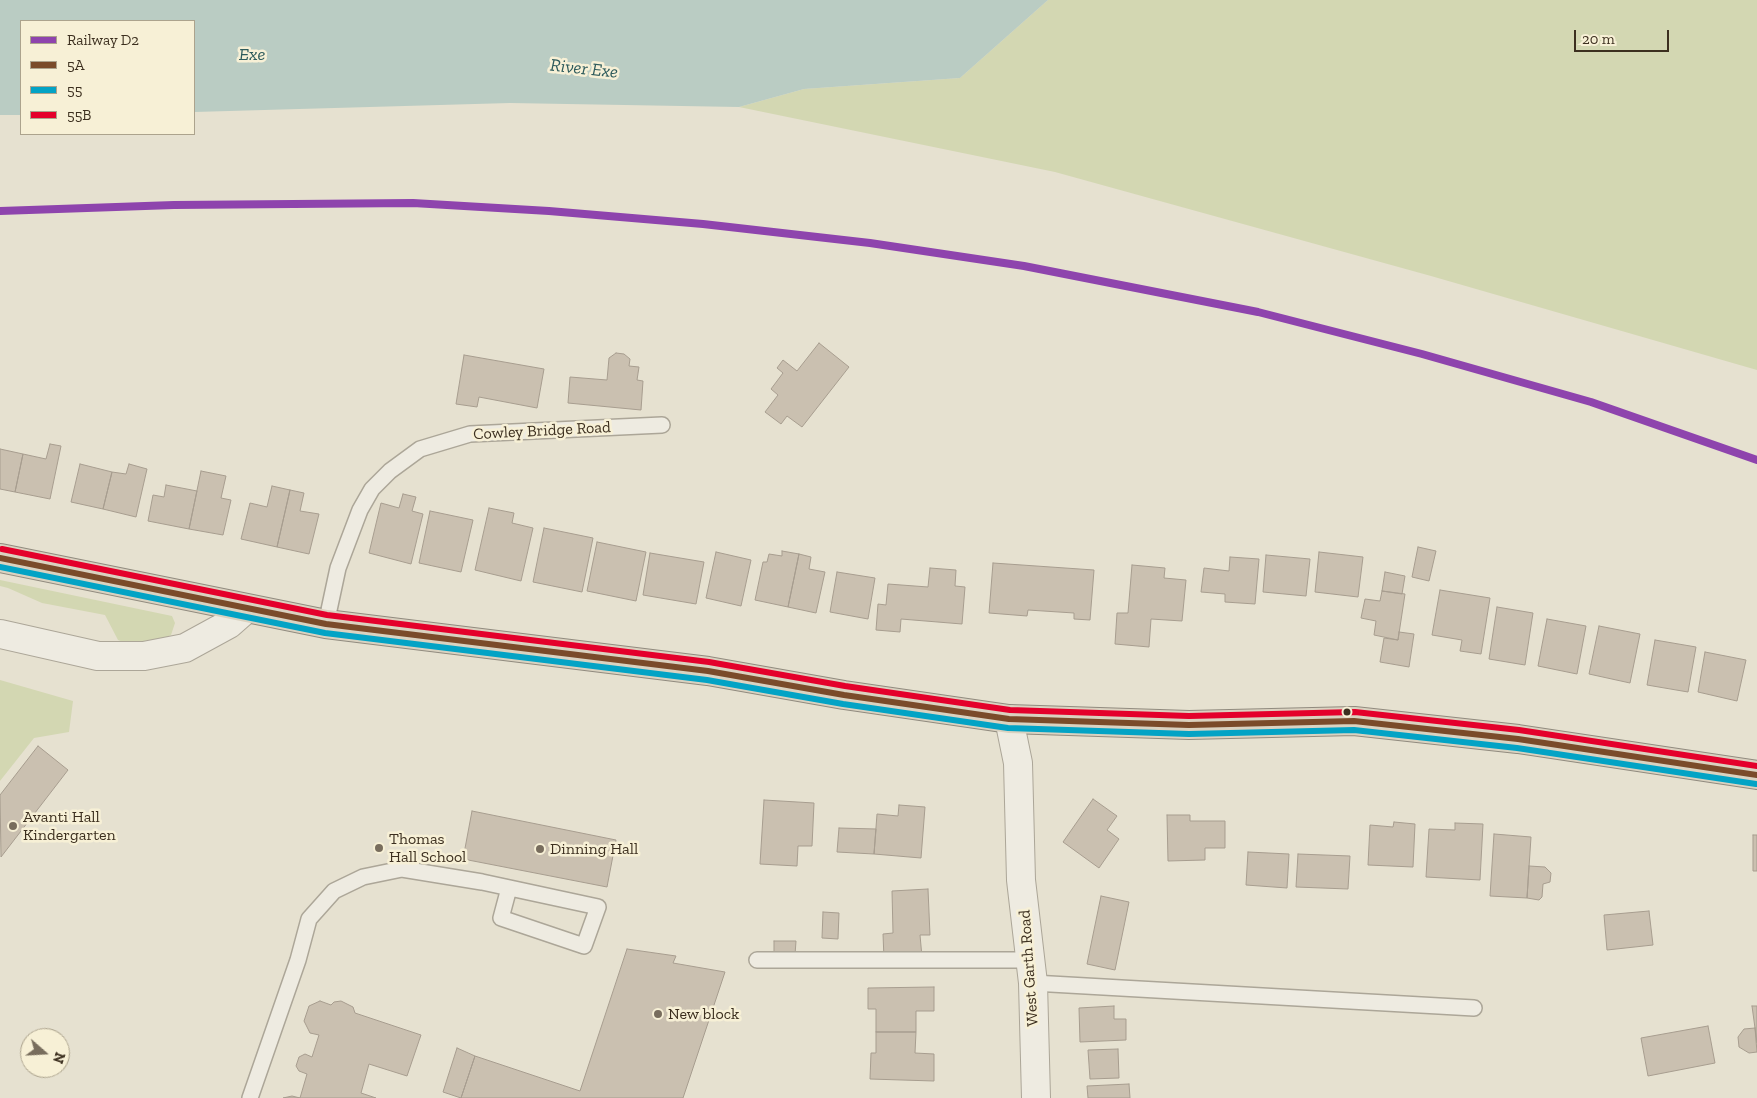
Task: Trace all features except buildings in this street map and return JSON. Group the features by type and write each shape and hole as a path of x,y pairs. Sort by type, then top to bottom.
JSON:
{"highway":[{"path":"0,558 326,624 708,671 844,695 1009,720 1189,726 1354,721 1518,739 1757,775"}],"street":[{"path":"0,634 98,656 144,656 185,648 229,624 246,609"},
{"name":"West Garth Road","path":"1009,720 1018,764 1021,880 1032,972 1036,1098"}],"lane":[{"name":"Cowley Bridge Road","path":"326,624 338,568 360,510 372,490 390,471 420,449 470,434 662,425"},
{"path":"250,1098 298,960 309,919 334,891 362,877 402,869 509,888 598,906 584,946 502,918 509,888"},
{"path":"757,960 1032,972 1474,1008"}],"green space":[{"path":"1048,0 1757,0 1757,370 1431,276 1055,172 739,107 804,89 960,78"},
{"path":"0,580 172,616 175,623 171,635 163,639 126,643 118,640 105,615 42,603 0,586"},
{"path":"0,680 73,701 69,732 34,738 0,781"}],"water":[{"name":"Exe","path":"0,0 1048,0 960,78 804,89 739,107 510,103 195,112 195,20 20,20 20,115 0,115"}],"rail line":[{"name":"D2","path":"0,211 174,205 413,203 549,211 703,224 870,243 1024,266 1258,312 1422,354 1591,402 1757,460"}],"transit line":[{"name":"55B","path":"2,549 327,615 709,662 845,686 1010,710 1189,716 1355,712 1519,730 1757,766"},
{"name":"5A","path":"0,558 326,624 708,671 844,695 1009,719 1189,725 1354,721 1518,739 1757,775"},
{"name":"55","path":"0,567 325,633 707,680 843,704 1008,728 1189,734 1354,730 1517,748 1756,784"}],"place":[{"name":"Avanti Hall Kindergarten","path":"13,826"},
{"name":"Thomas Hall School","path":"379,848"},
{"name":"Dinning Hall","path":"540,849"},
{"name":"New block","path":"658,1014"}],"water label":[{"name":"River Exe","path":"584,69"}]}
